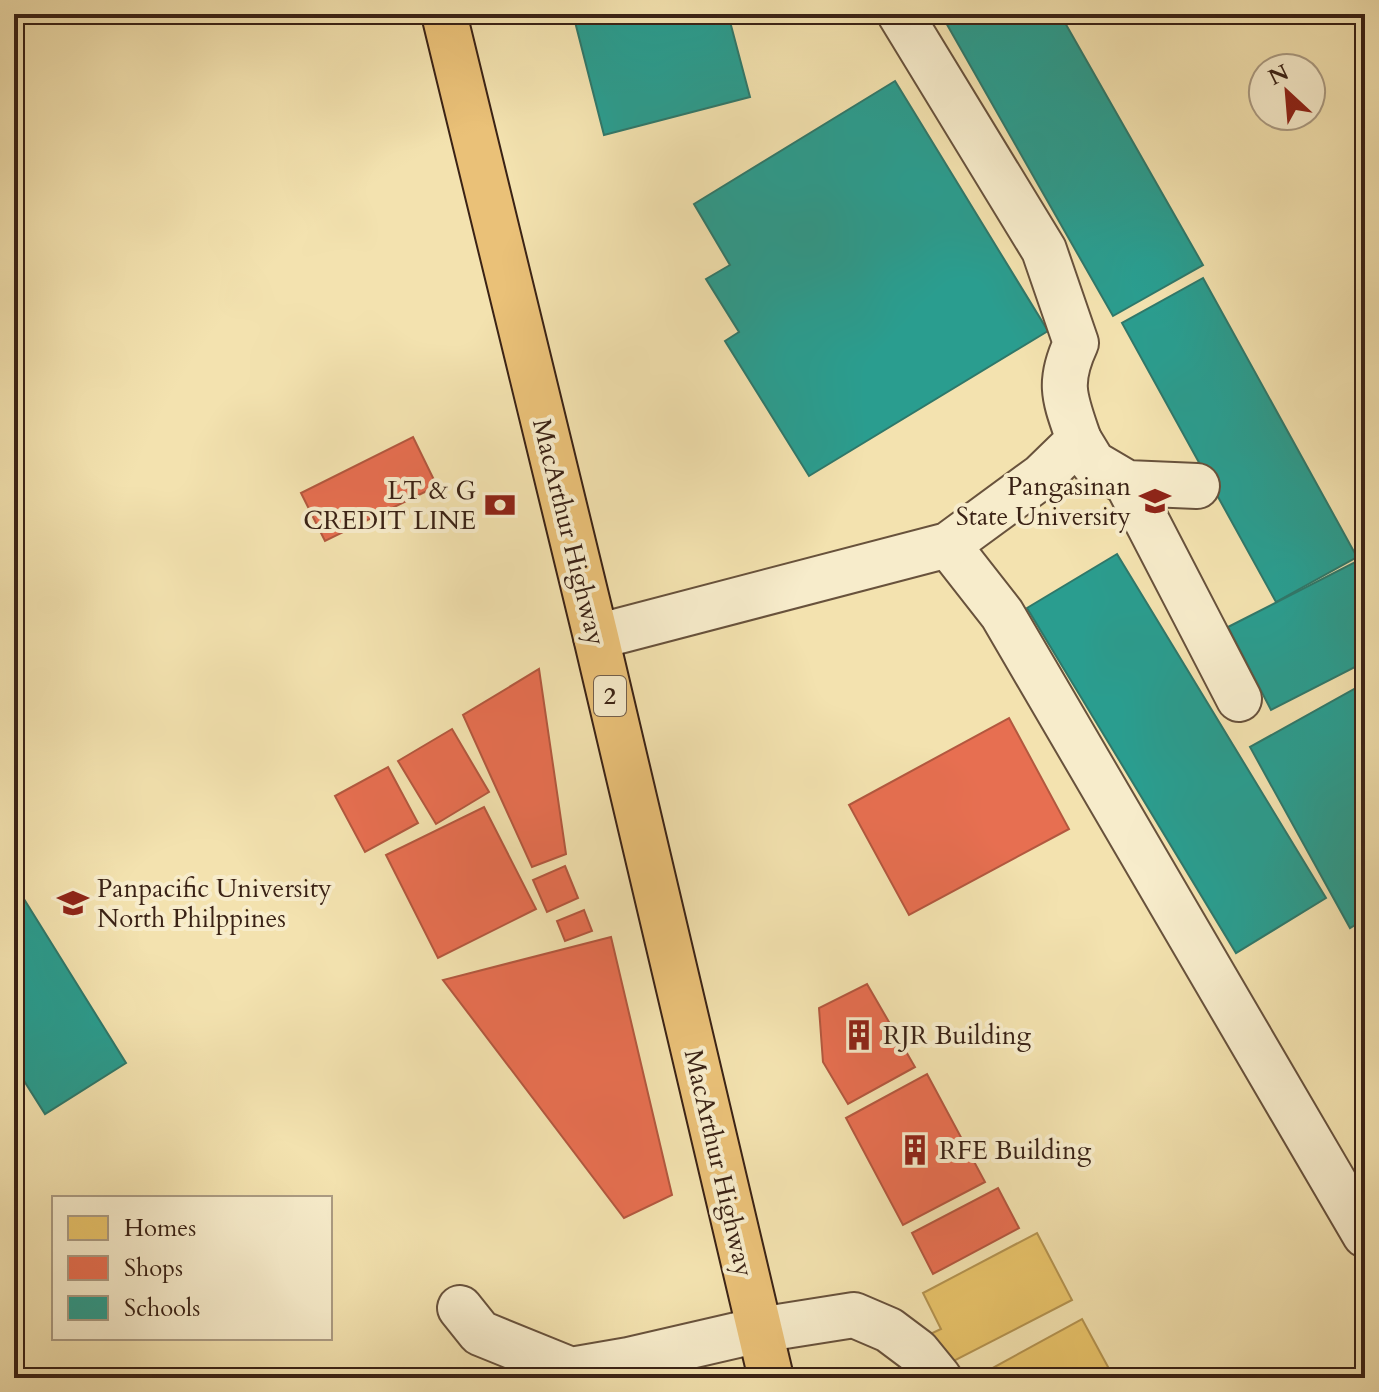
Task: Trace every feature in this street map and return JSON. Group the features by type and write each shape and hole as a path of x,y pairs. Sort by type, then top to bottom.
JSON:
{"main road":[{"name":"MacArthur Highway","path":"444,14 772,1376"}],"street":[{"path":"900,14 1044,250 1076,343 1065,366 1064,396 1079,440 1093,463 1127,483 1197,486"},
{"path":"596,637 948,545 1042,476 1079,440"},
{"path":"1127,483 1239,699"},
{"path":"948,545 1002,614 1365,1235"},
{"path":"460,1308 480,1333 531,1367 571,1370 759,1330 854,1315 889,1330 917,1351 939,1378"}],"building: Homes":[{"path":"1037,1233 1072,1300 942,1367 926,1336 941,1329 923,1293"},
{"path":"1082,1319 1114,1378 979,1378 978,1376"}],"building: Shops":[{"path":"413,437 437,486 325,541 301,493"},
{"path":"539,669 566,854 532,867 463,715"},
{"path":"1009,718 1069,829 909,915 849,805"},
{"path":"452,729 489,792 436,824 398,761"},
{"path":"388,767 418,823 365,852 335,796"},
{"path":"484,807 536,909 438,958 386,855"},
{"path":"565,866 578,898 547,912 533,880"},
{"path":"584,910 592,931 565,941 557,921"},
{"path":"611,937 672,1195 624,1218 443,980"},
{"name":"RJR Building","path":"867,984 915,1067 848,1104 823,1062 819,1008"},
{"name":"RFE Building","path":"927,1074 985,1182 903,1225 846,1118"},
{"path":"998,1188 1019,1228 933,1274 912,1233"}],"building: Schools":[{"path":"573,14 728,14 750,97 604,135"},
{"path":"941,14 1060,14 1203,265 1113,316"},
{"path":"895,81 1048,331 809,476 725,341 739,332 706,279 730,265 694,204"},
{"path":"1203,278 1357,557 1276,602 1122,323"},
{"path":"1117,554 1326,898 1236,953 1027,608"},
{"path":"1363,558 1365,662 1271,710 1228,627"},
{"path":"1365,683 1365,919 1350,928 1250,747"},
{"path":"14,883 126,1063 45,1114 14,1065"},
{"path":"14,1212 23,1226 14,1232"}],"place":[{"name":"Pangasinan State University","path":"1155,501"},
{"name":"LT & G CREDIT LINE","path":"500,505"},
{"name":"Panpacific University North Philppines","path":"73,903"},
{"name":"RJR Building","path":"859,1035"},
{"name":"RFE Building","path":"915,1150"}]}
